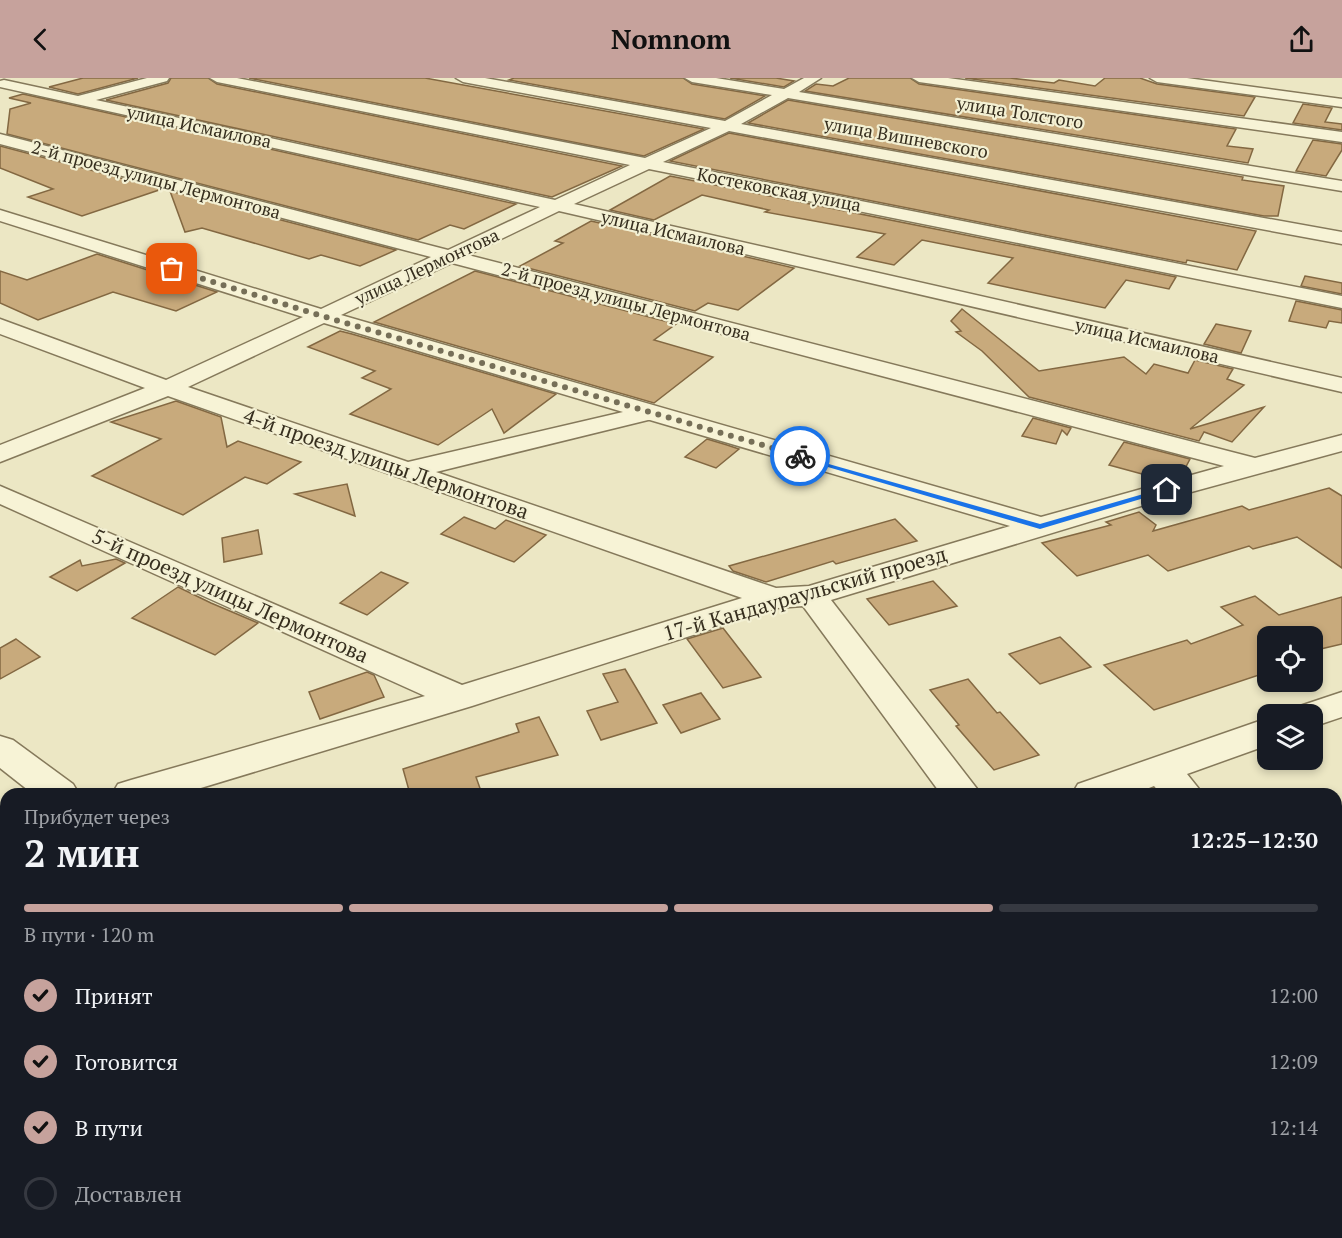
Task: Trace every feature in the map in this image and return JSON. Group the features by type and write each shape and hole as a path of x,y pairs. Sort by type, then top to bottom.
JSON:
{"street":[{"path":"79,100 162,78"},
{"name":"Костековская улица","path":"217,78 1342,302"},
{"name":"улица Вишневского","path":"463,78 1342,238"},
{"name":"улица Толстого","path":"692,78 1342,186"},
{"name":"улица Лермонтова","path":"0,454 167,388 729,125 814,78"},
{"path":"919,78 1271,110 1342,103"},
{"path":"1157,78 1271,110 1342,137"},
{"name":"улица Исмаилова","path":"4,84 559,206 1342,385"},
{"name":"2-й проезд улицы Лермонтова","path":"0,140 1252,465"},
{"path":"0,215 322,316 1040,526"},
{"name":"4-й проезд улицы Лермонтова","path":"0,326 167,388 774,598"},
{"path":"406,471 650,412"},
{"name":"17-й Кандаураульский проезд","path":"152,788 460,698 774,598 811,596 1040,526 1252,465 1342,443"},
{"name":"5-й проезд улицы Лермонтова","path":"0,494 460,698"},
{"path":"811,596 957,788"},
{"path":"1128,788 1172,781 1257,737"},
{"path":"0,749 52,788"}],"building":[{"path":"83,78 138,78 78,94 49,87"},
{"path":"171,78 208,78 217,84 622,166 552,197 106,100 168,83"},
{"path":"249,78 425,78 704,129 644,156"},
{"path":"514,78 683,78 692,84 765,96 725,119 509,80"},
{"path":"730,78 776,78 794,81 784,87"},
{"path":"849,78 910,78 919,84 1236,129 1227,146 1253,149 1248,163 805,91 816,84 833,86"},
{"path":"965,78 1010,78 1054,83 1059,80 1095,86 1105,78 1140,78 1157,84 1255,97 1244,116"},
{"path":"23,94 516,204 464,229 450,225 418,240 7,134 10,109 31,103 9,98"},
{"path":"788,100 1243,177 1242,180 1284,186 1278,216 1264,216 748,123"},
{"path":"1303,104 1332,108 1325,122 1342,124 1342,130 1293,123"},
{"path":"729,133 1256,231 1237,270 1187,260 1186,263 670,161"},
{"path":"1313,140 1342,144 1342,150 1326,176 1296,171"},
{"path":"0,146 162,189 82,216 28,197 53,189 0,168"},
{"path":"670,176 1176,277 1169,289 1126,280 1105,308 988,283 1013,258 922,240 894,265 857,257 885,234 765,212 769,210 702,195 654,220 610,210"},
{"path":"170,191 396,250 360,266 321,255 309,259 202,228 185,232"},
{"path":"591,221 794,268 738,310 708,303 695,311 520,266 563,243 555,241"},
{"path":"97,254 217,292 176,311 113,292 38,320 0,303 0,271 27,280"},
{"path":"475,271 676,324 654,340 713,357 654,403 374,322"},
{"path":"1305,276 1342,283 1342,294 1301,286"},
{"path":"1296,301 1342,310 1342,323 1329,321 1326,328 1289,321"},
{"path":"962,309 1039,371 1124,357 1146,374 1154,364 1188,373 1195,360 1233,369 1227,379 1244,385 1190,429 1264,407 1232,442 1204,432 1199,441 1029,397 982,351 956,332 961,331 951,321"},
{"path":"1216,324 1251,331 1241,353 1204,344"},
{"path":"340,331 556,394 504,433 492,409 438,445 350,414 391,389 362,378 375,371 308,347"},
{"path":"176,401 221,417 227,447 238,441 301,462 267,484 245,477 183,515 92,476 161,439 111,422"},
{"path":"1033,418 1071,428 1067,435 1062,430 1056,444 1022,436"},
{"path":"707,439 739,449 716,468 685,457"},
{"path":"1124,442 1190,459 1181,476 1164,480 1109,465"},
{"path":"347,484 355,516 295,494"},
{"path":"1329,488 1342,496 1342,568 1297,537 1253,549 1249,546 1168,571 1148,555 1077,576 1042,543 1111,525 1106,522 1139,512 1156,525 1153,531 1242,506 1249,510"},
{"path":"464,517 495,529 506,520 546,535 514,562 441,534"},
{"path":"895,519 917,541 836,564 833,561 766,582 733,571 729,566"},
{"path":"258,530 262,554 224,562 222,538"},
{"path":"116,559 125,563 77,591 50,577 80,560 82,566"},
{"path":"381,572 408,583 367,615 340,603"},
{"path":"933,581 957,606 889,625 867,599"},
{"path":"178,587 258,623 215,655 132,618"},
{"path":"1255,596 1279,615 1342,597 1342,644 1323,648 1323,626 1257,626 1257,676 1154,710 1104,665 1187,640 1191,644 1243,625 1221,607"},
{"path":"723,628 761,677 723,688 687,639"},
{"path":"1060,637 1091,667 1040,684 1009,654"},
{"path":"16,639 40,657 0,679 0,648"},
{"path":"625,669 657,723 601,740 587,711 618,702 603,674"},
{"path":"367,672 374,675 384,697 320,719 309,692"},
{"path":"968,679 997,713 1000,712 1039,755 994,770 956,726 959,725 930,690"},
{"path":"701,693 720,719 681,733 663,705"},
{"path":"539,717 558,755 476,777 480,788 408,788 403,769 519,732 516,724"}],"way so far":[{"path":"172,269 322,316 800,456"}],"route":[{"path":"800,456 1040,526 1167,490"}]}
